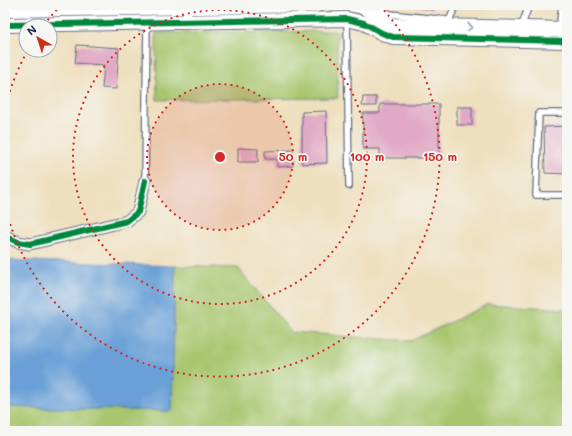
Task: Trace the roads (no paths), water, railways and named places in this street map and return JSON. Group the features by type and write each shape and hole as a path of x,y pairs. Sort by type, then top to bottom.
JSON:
{"street":[{"path":"5,10 62,7 147,8 317,5"},
{"path":"346,5 347,19"},
{"path":"347,19 358,5 393,25 448,23 563,29"},
{"path":"5,25 347,19 364,23 393,37 567,41"},
{"path":"5,236 18,242 30,244 127,221 138,212 145,181"}],"lane":[{"path":"381,5 384,10 390,14 448,23 456,5"},
{"path":"521,28 529,5"},
{"path":"562,5 563,29"},
{"path":"145,181 147,8"},
{"path":"347,19 349,186"},
{"path":"567,113 539,113 536,195 567,195"}],"water":[{"path":"5,260 175,266 172,411 5,407"}]}
